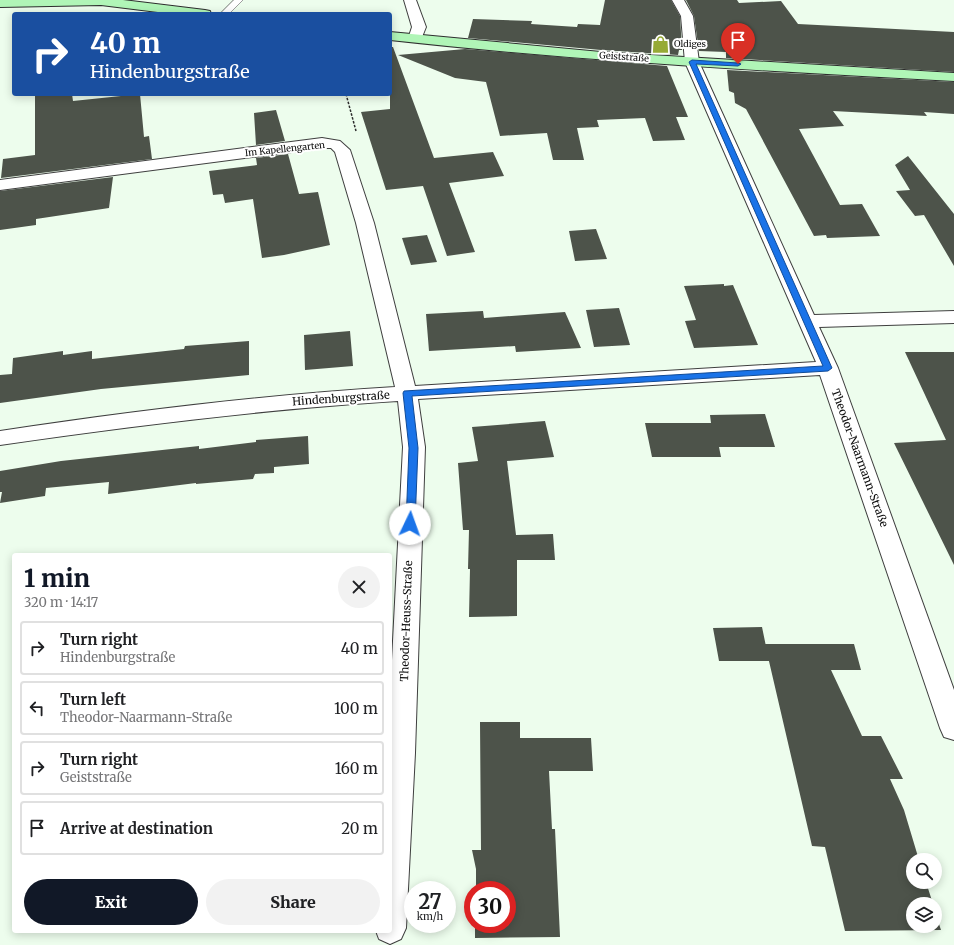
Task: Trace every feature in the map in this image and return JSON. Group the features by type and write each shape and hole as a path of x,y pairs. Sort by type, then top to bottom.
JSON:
{"main road":[{"path":"0,3 101,0 190,12"},
{"name":"Geiststraße","path":"392,36 524,50 692,62 954,77"}],"street":[{"path":"410,0 418,27 415,39"},
{"name":"Theodor-Naarmann-Straße","path":"678,0 687,16 692,62 828,368 954,728"},
{"name":"Im Kapellengarten","path":"0,185 322,143 335,144 342,150 365,223 407,393"},
{"path":"808,321 954,317"},
{"name":"Hindenburgstraße","path":"0,438 74,427 313,399 828,368"},
{"name":"Theodor-Heuss-Straße","path":"392,859 395,752 414,448 407,393"},
{"name":"Theodor-Heuss-Straße","path":"389,945 390,933"}],"lane":[{"path":"226,12 239,0"}],"building":[{"path":"605,0 671,0 680,16 682,50 679,50 678,55 601,50 468,38 473,19 532,21 531,24 577,27 578,24 600,25"},
{"path":"686,0 737,0 739,3 781,1 798,24 954,32 954,72 726,58 726,52 699,51 694,16"},
{"path":"393,47 434,158 493,152 504,176 449,183 475,252 447,256 423,186 386,190 361,112 390,109 390,96 392,96"},
{"path":"465,49 667,66 688,117 676,117 685,140 653,141 645,118 597,120 599,127 577,128 584,160 553,160 547,133 500,136 486,82 455,78 398,55"},
{"path":"727,70 954,82 954,114 924,112 927,116 833,111 844,126 799,129 840,205 862,204 880,236 827,238 826,235 814,236 746,109 735,103 734,93 729,91"},
{"path":"35,96 72,96 73,101 121,96 140,96 144,137 149,136 152,159 1,178 3,159 35,155"},
{"path":"276,110 285,141 256,145 254,113"},
{"path":"288,154 299,194 318,192 330,245 262,258 253,199 225,203 223,194 213,195 209,171 257,165 256,158"},
{"path":"908,156 954,214 954,266 924,215 915,216 896,191 910,190 895,165"},
{"path":"113,177 109,208 36,219 36,225 0,230 0,191"},
{"path":"596,229 607,259 575,261 569,231"},
{"path":"427,235 437,262 411,265 402,238"},
{"path":"724,284 724,286 733,285 758,345 694,348 685,321 696,320 684,286"},
{"path":"619,308 630,345 594,347 586,310"},
{"path":"483,311 484,318 565,312 581,348 516,352 515,346 429,351 426,314"},
{"path":"350,331 353,366 305,370 304,335"},
{"path":"249,341 249,375 101,389 0,403 0,375 12,374 13,358 63,351 63,355 92,351 92,359 184,349 185,346"},
{"path":"905,352 954,352 954,565 894,443 946,440"},
{"path":"765,414 775,447 719,447 721,457 652,457 645,423 711,423 710,415"},
{"path":"545,421 554,457 507,461 516,535 553,534 555,560 517,560 517,616 469,617 469,530 463,530 458,463 478,461 472,427"},
{"path":"308,436 309,464 274,467 274,473 255,474 253,479 196,483 108,494 109,482 46,488 45,496 0,503 2,492 0,492 0,471 61,461 199,446 199,449 256,442 256,440"},
{"path":"762,627 769,661 719,661 713,628"},
{"path":"765,644 854,644 861,670 831,670 862,736 881,736 903,779 890,779 904,810 917,853 906,853 906,889 928,889 931,897 906,897 906,930 845,931 825,847 812,846"},
{"path":"480,722 520,722 520,738 591,738 593,771 549,771 552,829 555,829 560,937 475,938 475,933 516,933 516,881 476,881 476,869 472,850 481,850"}],"place":[{"name":"Oldiges","path":"661,44"}],"route":[{"path":"410,524 414,448 407,393 828,368 692,62 738,64"}]}
